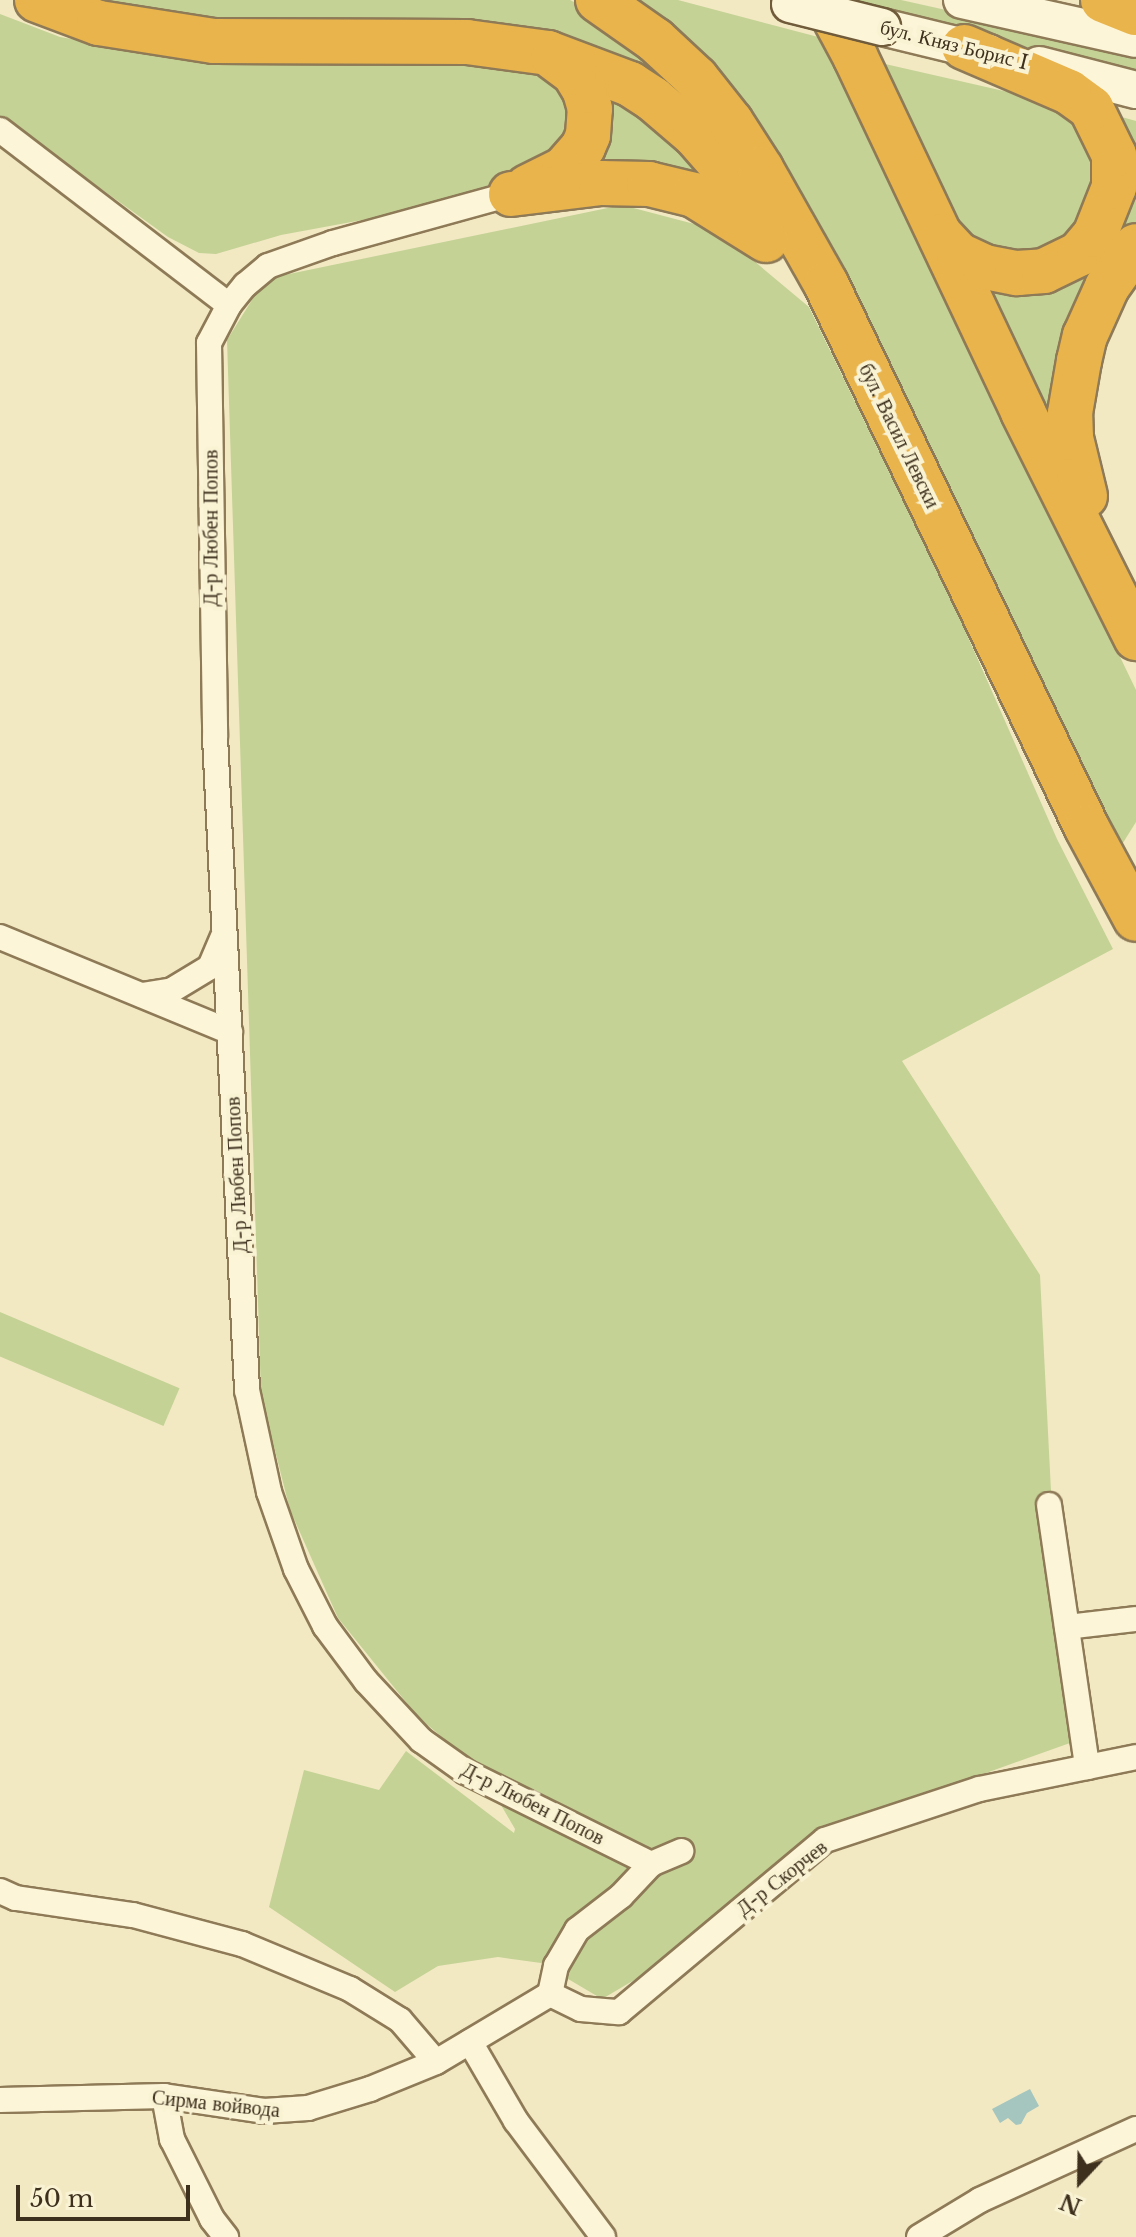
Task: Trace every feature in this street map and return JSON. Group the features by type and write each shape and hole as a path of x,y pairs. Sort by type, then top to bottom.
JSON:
{"highway":[{"path":"37,0 99,23 214,41 467,42 548,53 630,84 676,117 826,284"},
{"name":"бул. Васил Левски","path":"598,0 655,40 714,99 761,169 826,284 1087,828 1136,919"},
{"path":"1103,0 1136,13"},
{"path":"796,1 855,56 1023,412 1136,638"},
{"path":"939,233 959,255 985,267 1017,273 1044,271 1079,254 1095,235 1114,187 1114,155 1091,108 1069,92 964,47"},
{"path":"511,194 564,169 583,147 588,135 590,109 585,91 574,73 548,53"},
{"path":"511,194 623,182 649,184 694,195 771,243 806,278 849,331"},
{"path":"1113,590 1075,462 1070,413 1090,324 1113,276 1136,246"},
{"path":"1136,848 1132,867 1136,883"}],"main road":[{"path":"962,0 1136,39"},
{"name":"бул. Княз Борис I","path":"796,1 882,27 1136,90"}],"street":[{"path":"0,130 229,305"},
{"name":"Д-р Любен Попов","path":"511,194 268,266 245,285 229,305 209,343 212,639 247,1390 279,1526 311,1602 366,1681 421,1740 466,1772 651,1864"},
{"path":"140,996 172,990 210,967 226,932"},
{"path":"0,937 230,1032"},
{"path":"1049,1505 1087,1767"},
{"path":"1067,1627 1136,1619"},
{"name":"Д-р Скорчев","path":"550,1994 581,2009 619,2012 825,1840 979,1789 1136,1757"},
{"path":"550,1994 556,1966 577,1930 621,1896 651,1864 681,1851"},
{"path":"0,1891 16,1898 133,1915 242,1944 350,1989 400,2020 436,2062"},
{"name":"Сирма войвода","path":"0,2100 164,2096 287,2111 370,2089 436,2062 550,1994"},
{"path":"470,2042 516,2121 603,2237"},
{"path":"164,2096 172,2139 212,2219 226,2237"},
{"path":"919,2237 980,2200 1136,2129"}],"green space":[{"path":"54,0 570,0 586,8 697,105 674,97 307,33"},
{"path":"625,0 678,0 822,38 1136,690 1136,822 1121,846 942,503"},
{"path":"829,0 901,0 1136,52 1136,74"},
{"path":"0,14 60,37 171,56 524,58 571,95 564,152 485,190 422,209 281,235 216,254 199,253 168,237 0,116"},
{"path":"872,61 1056,103 1072,112 1103,172 1061,254 968,251"},
{"path":"592,80 610,87 730,196 599,174"},
{"path":"1111,114 1136,121 1136,231 1107,233"},
{"path":"622,205 717,230 809,307 957,612 1057,839 1113,949 902,1061 1040,1275 1053,1530 1084,1738 821,1832 641,1976 602,1999 541,1963 498,1957 438,1966 395,1992 269,1907 304,1770 379,1790 406,1751 514,1833 515,1829 480,1769 418,1717 338,1618 290,1510 261,1395 227,340 265,279"},
{"path":"1078,273 1089,277 1059,451 978,281"},
{"path":"0,1312 179,1388 163,1426 0,1357"}],"water":[{"path":"1030,2089 1039,2106 1027,2113 1021,2124 1016,2125 1008,2118 1000,2123 992,2109"}]}
